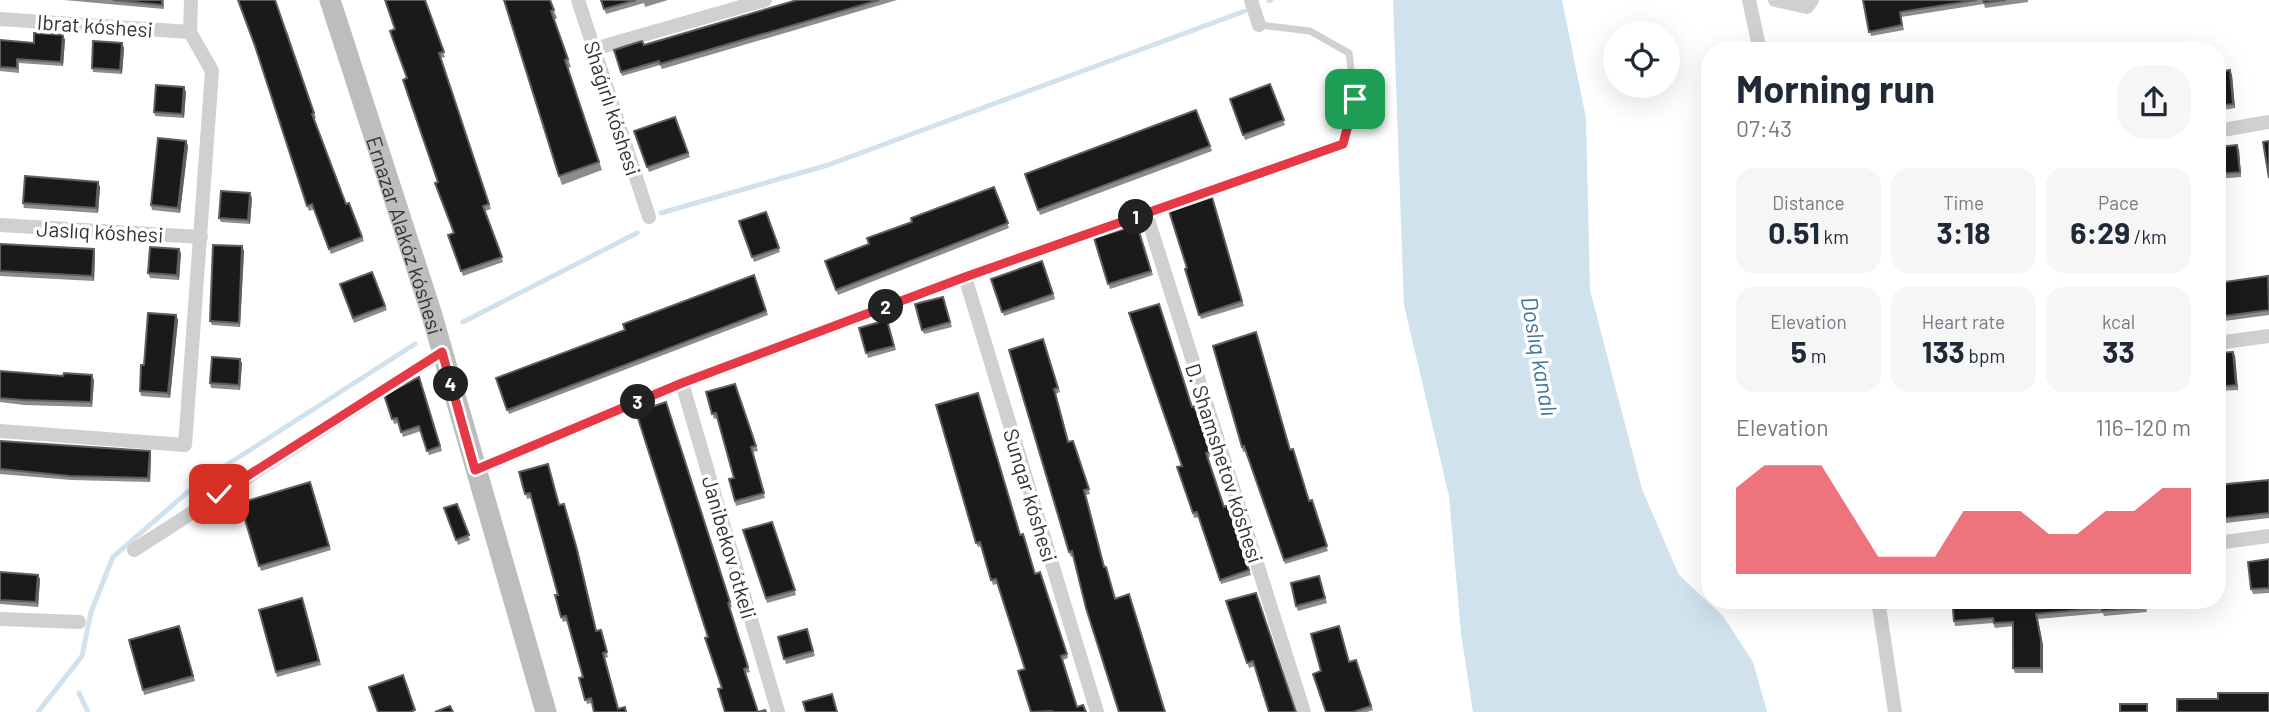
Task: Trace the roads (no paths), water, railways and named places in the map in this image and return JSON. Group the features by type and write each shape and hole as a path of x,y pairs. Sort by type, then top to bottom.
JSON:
{"main road":[{"name":"Ernazar Alakóz kóshesi","path":"330,0 442,352 546,712"}],"street":[{"path":"0,431 185,444 212,71 190,32 191,0"},
{"name":"Shaǵırlı kóshesi","path":"578,0 649,217"},
{"path":"594,49 765,0"},
{"path":"1251,0 1259,25"},
{"path":"1749,0 1758,42"},
{"path":"1775,0 1807,7 1812,0"},
{"name":"Ibrat kóshesi","path":"0,19 190,32"},
{"path":"2226,129 2269,122"},
{"path":"475,470 682,383 965,277 1343,144"},
{"name":"D. Shamshetov kóshesi","path":"1146,213 1304,712"},
{"name":"Jaslıq kóshesi","path":"0,225 201,237"},
{"name":"Sunqar kóshesi","path":"965,277 1097,712"},
{"path":"2226,342 2269,336"},
{"path":"134,550 442,352"},
{"name":"Janibekov ótkeli","path":"682,383 778,712"},
{"path":"2226,542 2269,536"},
{"path":"1879,609 1895,712"},
{"path":"0,619 79,622"}],"lane":[{"path":"1259,25 1310,31 1349,53 1355,99 1343,144"}],"water":[{"name":"Doslıq kanalı","path":"1393,0 1562,0 1586,118 1590,290 1642,489 1679,575 1701,596 1701,609 1715,609 1723,616 1753,662 1767,712 1473,712 1461,633 1449,496 1404,305"}],"waterway":[{"path":"661,213 828,165 1245,11"},
{"path":"463,322 637,233"},
{"path":"38,712 82,656 91,612 113,557 197,484 415,344"},
{"path":"79,693 88,712"}]}
